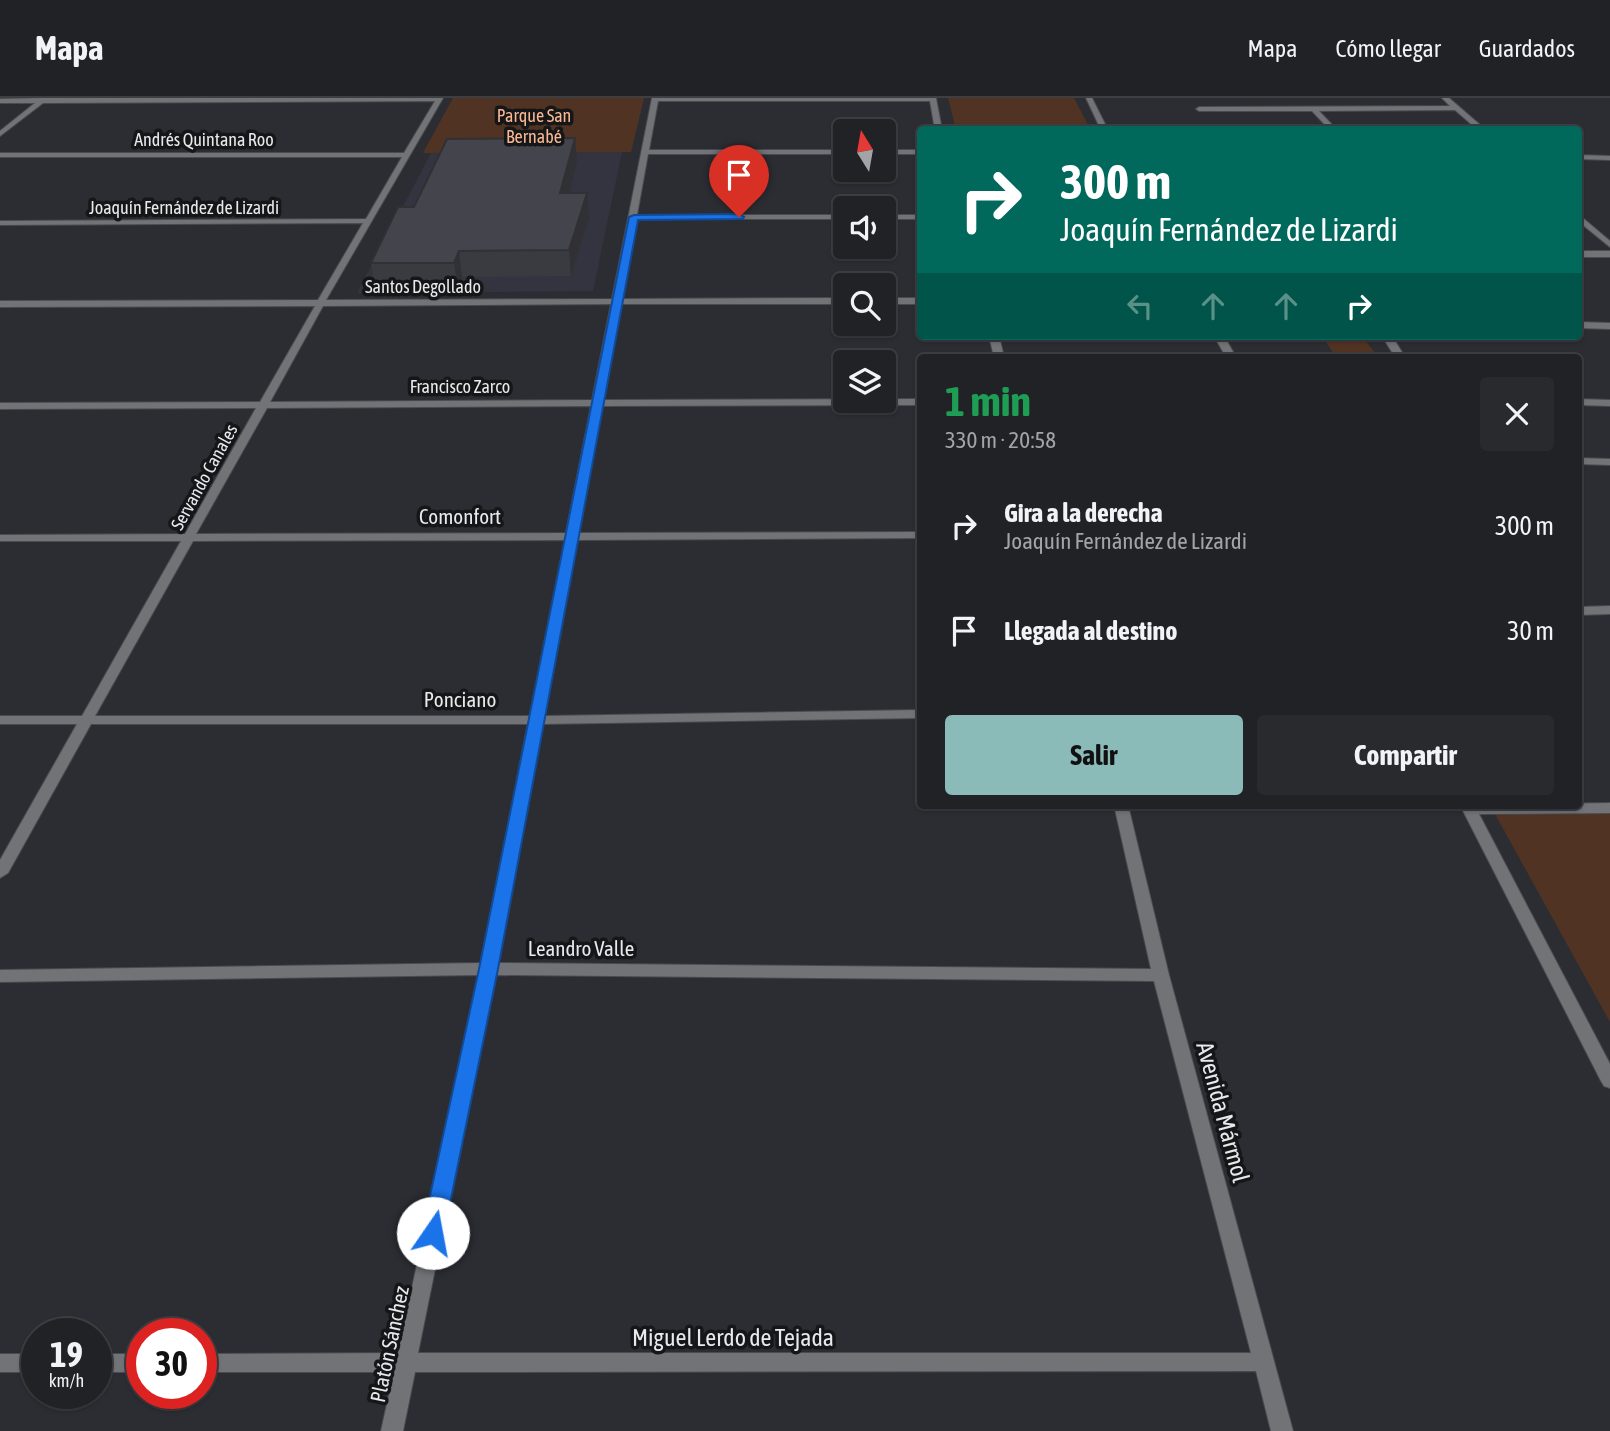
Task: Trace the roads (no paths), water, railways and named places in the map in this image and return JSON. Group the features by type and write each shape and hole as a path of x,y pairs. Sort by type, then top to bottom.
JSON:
{"street":[{"path":"655,99 933,98 938,126"},
{"path":"1089,98 1103,126"},
{"path":"1445,98 1478,126"},
{"path":"0,134 43,99"},
{"path":"0,101 439,99"},
{"name":"Servando Canales","path":"0,873 263,404 439,99"},
{"name":"Platón Sánchez","path":"392,1431 488,969 655,99"},
{"path":"1199,109 1457,108"},
{"path":"1314,109 1330,126"},
{"path":"644,152 833,152"},
{"path":"896,152 917,152"},
{"name":"Andrés Quintana Roo","path":"0,155 407,155"},
{"path":"1582,157 1610,158"},
{"path":"634,217 833,217"},
{"path":"896,217 917,217"},
{"path":"1582,220 1610,245"},
{"name":"Joaquín Fernández de Lizardi","path":"0,223 368,221"},
{"path":"1593,230 1610,230"},
{"path":"1582,254 1610,254"},
{"name":"Santos Degollado","path":"0,304 833,301"},
{"path":"896,301 917,301"},
{"path":"1582,325 1610,326"},
{"name":"Francisco Zarco","path":"0,406 917,402"},
{"path":"1582,402 1610,403"},
{"path":"1582,461 1610,462"},
{"name":"Comonfort","path":"0,538 917,536"},
{"path":"1582,611 1610,610"},
{"name":"Ponciano","path":"0,720 536,720 917,714"},
{"path":"1582,808 1610,808"},
{"name":"Avenida Mármol","path":"1122,809 1161,975 1282,1431"},
{"path":"1469,809 1610,1080"},
{"name":"Leandro Valle","path":"0,976 488,969 1161,975"},
{"name":"Miguel Lerdo de Tejada","path":"217,1363 1264,1362"},
{"path":"0,1363 21,1363"}],"park label":[{"name":"Parque San Bernabé","path":"534,125"}]}
